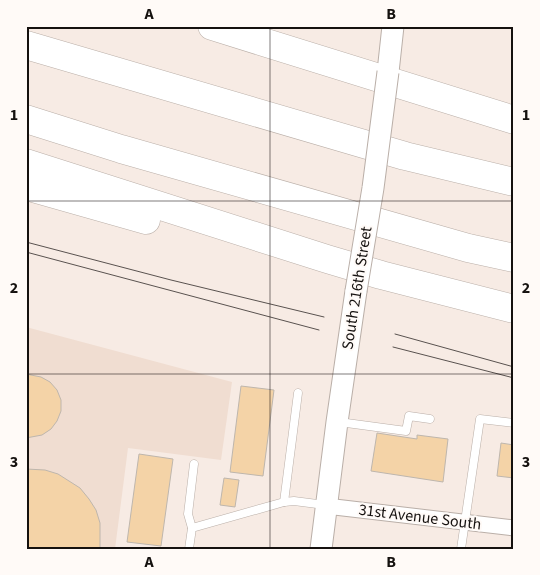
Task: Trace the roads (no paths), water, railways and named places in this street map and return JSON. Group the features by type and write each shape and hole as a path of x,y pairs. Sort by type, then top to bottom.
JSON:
{"highway":[{"path":"212,26 514,120"},
{"path":"26,45 405,156 514,182"},
{"path":"26,119 121,149 430,237 514,258"},
{"path":"26,163 327,259 514,310"},
{"path":"26,186 332,273 514,310"}],"main road":[{"name":"South 216th Street","path":"321,549 337,422 373,188 393,26"}],"street":[{"name":"31st Avenue South","path":"326,506 514,528"}],"lane":[{"path":"284,502 298,393"},
{"path":"337,422 406,431 409,416 430,419"},
{"path":"461,549 480,419 514,423"},
{"path":"189,549 192,528 188,514 194,464"},
{"path":"192,528 284,502 294,501 326,506"}],"tram line":[{"path":"26,242 324,317"},
{"path":"26,252 319,330"},
{"path":"395,334 514,367"},
{"path":"393,347 514,378"}]}
